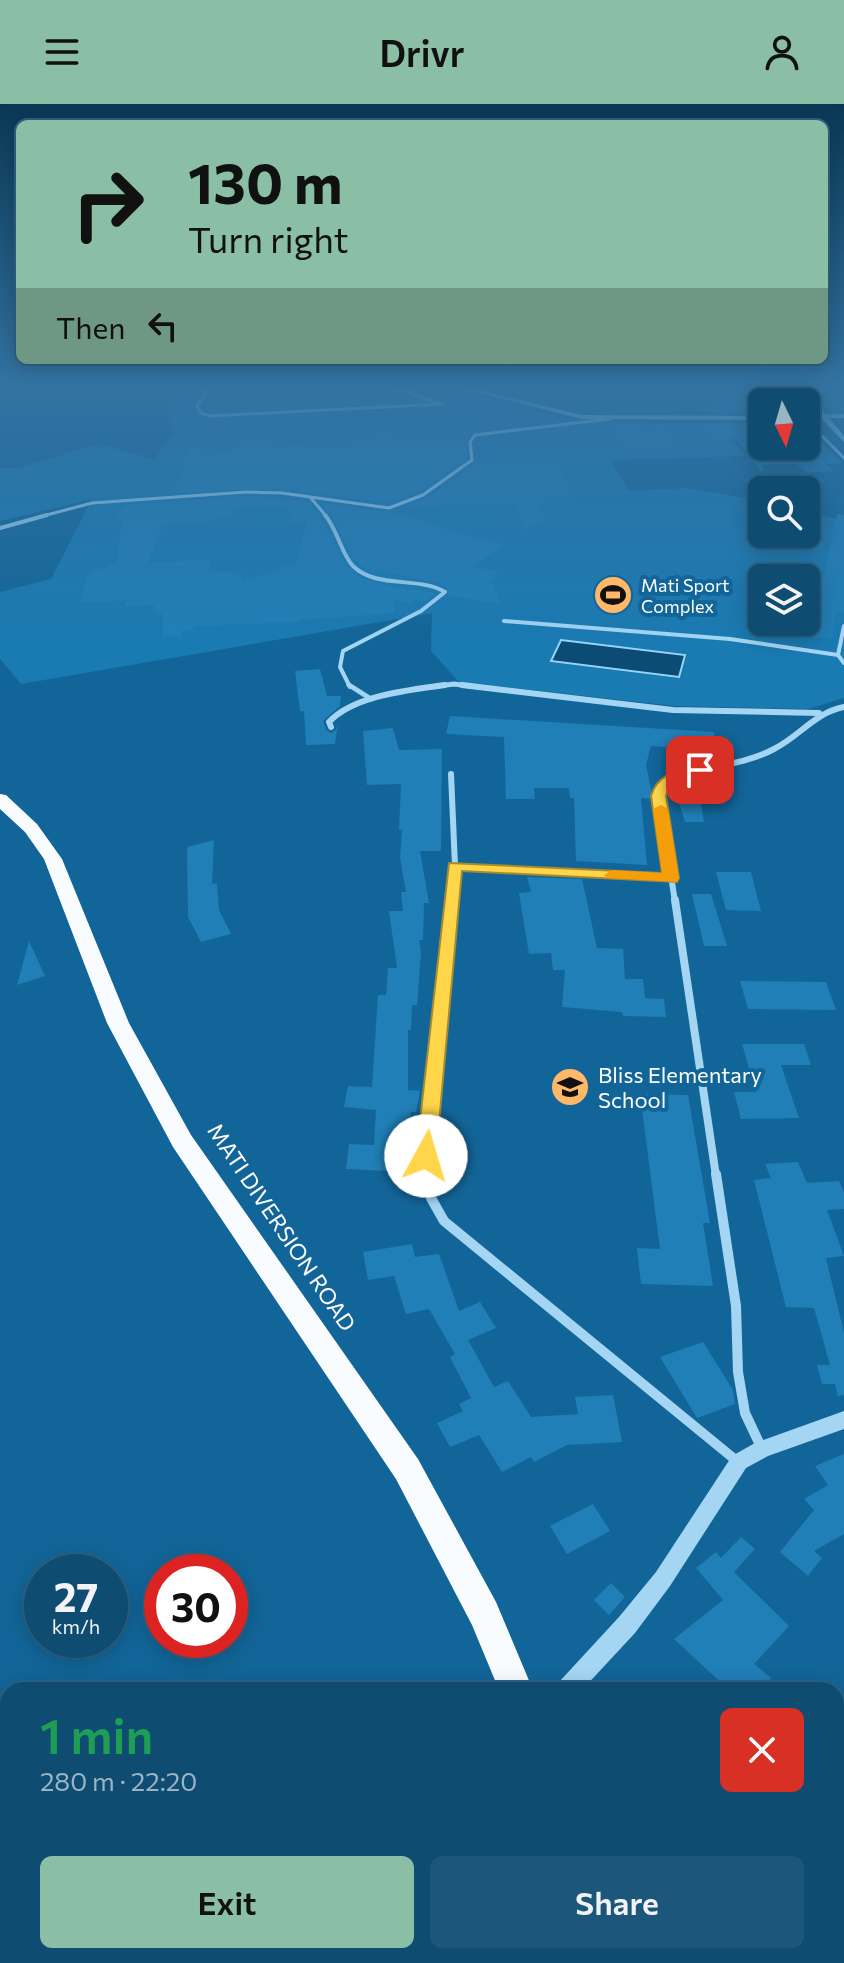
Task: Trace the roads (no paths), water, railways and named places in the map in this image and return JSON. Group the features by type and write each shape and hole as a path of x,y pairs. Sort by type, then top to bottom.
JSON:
{"highway":[{"name":"MATI DIVERSION ROAD","path":"0,799 31,828 53,859 118,1023 182,1141 407,1469 484,1614 513,1682"}],"street":[{"path":"331,727 329,722 334,713 375,700 454,684 673,710 820,713 844,707"},
{"path":"762,1449 745,1413 738,1372 736,1306 659,796 661,786 669,778 776,748 820,713"},
{"path":"451,774 455,866 426,1156 431,1198 444,1221 739,1462"},
{"path":"455,866 671,878"},
{"path":"574,1682 627,1625 663,1579 739,1462 762,1449 844,1420"}],"lane":[{"path":"0,528 43,515 114,501 246,492 389,508 406,506 424,497 457,470"},
{"path":"310,497 337,530 347,561 354,568 386,581 424,584 445,592 421,611 343,651 339,658 342,677 360,695 375,700"},
{"path":"504,621 730,639 838,655 844,663"},
{"path":"838,655 844,626"}],"place":[{"name":"Mati Sport Complex","path":"613,595"},
{"name":"Bliss Elementary School","path":"570,1087"}]}
